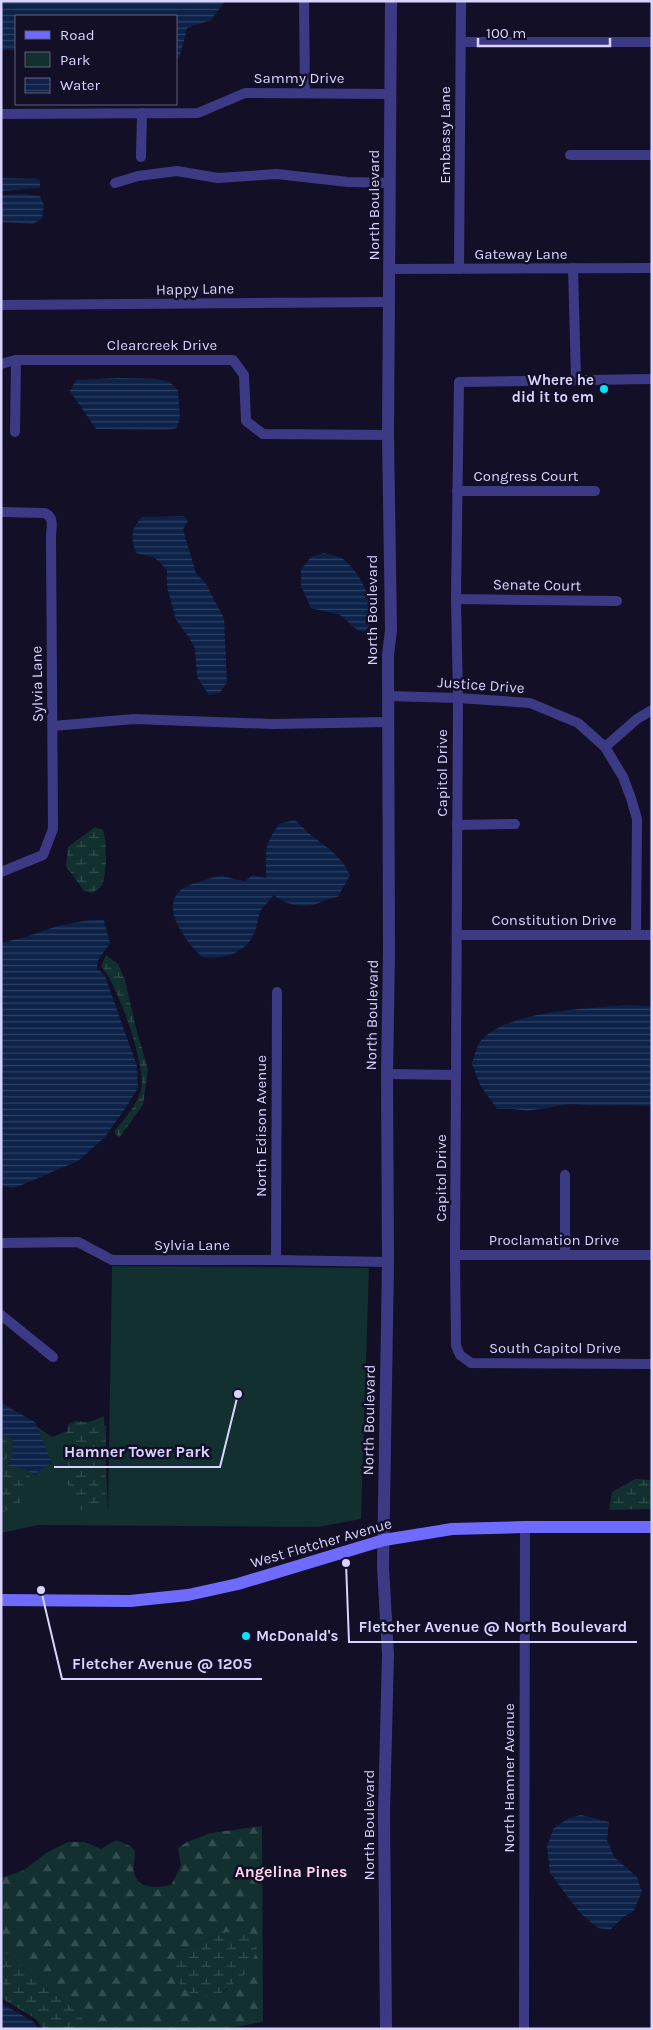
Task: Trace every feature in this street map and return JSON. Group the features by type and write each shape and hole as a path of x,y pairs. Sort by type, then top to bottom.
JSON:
{"main road":[{"name":"West Fletcher Avenue","path":"1,1600 130,1601 188,1595 238,1584 384,1540 452,1529 652,1527"}],"street":[{"path":"304,1 305,93"},
{"name":"North Boulevard","path":"386,2029 384,1812 388,1655 384,1616 384,1540 388,1262 387,1074 390,952 388,696 391,630 388,435 392,1"},
{"name":"Embassy Lane","path":"459,269 461,1"},
{"path":"461,42 652,42"},
{"name":"Sammy Drive","path":"1,114 198,113 245,93 391,94"},
{"path":"141,157 142,113"},
{"path":"570,155 652,155"},
{"path":"115,183 138,176 177,171 218,178 276,174 348,182 389,183"},
{"path":"573,268 576,379"},
{"name":"Gateway Lane","path":"390,269 652,268"},
{"name":"Happy Lane","path":"1,305 389,302"},
{"path":"15,432 16,360"},
{"name":"Clearcreek Drive","path":"1,364 16,360 233,360 244,375 246,421 263,434 388,435"},
{"name":"Capitol Drive","path":"460,1355 456,1346 458,698 456,599 459,382 652,379"},
{"name":"Congress Court","path":"458,491 595,491"},
{"name":"Sylvia Lane","path":"1,512 45,512 52,522 53,829 43,855 1,872"},
{"name":"Senate Court","path":"456,599 617,601"},
{"name":"Justice Drive","path":"388,696 530,703 578,723 605,747 623,777 636,819 636,934"},
{"path":"605,747 637,719 652,710"},
{"path":"52,726 134,719 273,724 388,722"},
{"path":"457,825 515,824"},
{"name":"Constitution Drive","path":"457,935 652,935"},
{"name":"North Edison Avenue","path":"276,1260 277,992"},
{"path":"387,1074 456,1075"},
{"path":"565,1175 565,1255"},
{"name":"Sylvia Lane","path":"1,1243 78,1242 112,1260 388,1262"},
{"name":"Proclamation Drive","path":"456,1255 652,1255"},
{"path":"1,1315 53,1357"},
{"name":"South Capitol Drive","path":"460,1355 471,1363 652,1364"},
{"name":"North Hamner Avenue","path":"524,2029 525,1527"}],"green space":[{"path":"95,827 103,830 106,858 104,880 102,885 93,893 84,891 66,866 68,847"},
{"path":"106,955 118,964 125,980 148,1069 143,1105 119,1138 114,1132 137,1101 142,1079 140,1063 129,1026 115,989 101,966"},
{"path":"112,1266 369,1268 361,1519 319,1527 38,1525 1,1533 1,1402 52,1437 104,1416 108,1513"},
{"path":"75,1421 99,1423 106,1426 105,1503 96,1508 81,1510 72,1500 69,1491 66,1473 66,1441 68,1425"},
{"path":"1,1438 9,1443 9,1455 2,1464 3,1468 24,1473 34,1479 19,1504 1,1513"},
{"path":"635,1479 652,1480 652,1509 609,1510 612,1492"},
{"path":"262,1826 263,2022 223,2029 91,2029 72,2006 47,1989 1,1948 1,1876 4,1877 24,1870 46,1853 68,1842 85,1842 101,1849 116,1840 130,1846 135,1851 134,1872 139,1882 154,1887 171,1885 181,1866 178,1848 187,1842 211,1833","holes":["227,1932 228,1989 219,1995 209,1997 188,1947"]},
{"path":"227,1932 250,1934 257,1949 249,1971 219,1995 209,1997 194,1996 176,1980 175,1962 188,1947"},
{"path":"1,1948 47,1989 72,2006 91,2029 43,2029 36,2019 1,1998"}],"water":[{"path":"1,1 225,1 211,20 187,28 178,58 178,15 15,15 15,50 1,50"},
{"path":"1,178 37,179 40,180 40,188 1,191"},
{"path":"22,194 40,196 44,205 42,219 32,224 1,222 1,195"},
{"path":"156,379 170,382 178,391 180,417 177,428 167,430 96,429 70,391 76,380"},
{"path":"184,516 188,521 183,530 196,573 206,584 224,618 227,682 220,693 209,695 197,677 195,648 176,620 167,587 167,570 155,558 136,553 133,542 135,525 142,517"},
{"path":"324,553 343,559 360,578 370,602 374,618 365,632 357,630 340,615 311,608 301,586 301,570 311,557"},
{"path":"295,820 334,853 350,875 338,897 313,905 301,906 289,904 274,895 261,910 256,929 247,944 235,953 227,956 202,957 186,938 174,916 173,905 176,895 184,888 216,877 222,876 245,881 253,875 266,878 266,850 270,838 279,824"},
{"path":"89,920 104,920 110,943 98,960 97,968 105,976 137,1066 138,1088 104,1138 78,1161 17,1187 1,1186 1,943 57,926"},
{"path":"626,1005 652,1006 652,1106 570,1104 527,1111 497,1109 480,1085 472,1064 480,1042 492,1031 527,1017 570,1010"},
{"path":"1,1403 35,1422 52,1463 39,1471 36,1476 25,1469 6,1465 12,1457 13,1440 1,1433"},
{"path":"581,1815 609,1822 607,1840 614,1857 637,1877 642,1892 633,1912 623,1917 610,1930 598,1928 580,1913 550,1873 547,1846 554,1828 569,1818"},
{"path":"1,2003 34,2022 38,2029 1,2029"}],"place":[{"name":"Where he did it to em","path":"604,389"},
{"name":"Hamner Tower Park","path":"238,1394"},
{"name":"Fletcher Avenue @ North Boulevard","path":"346,1563"},
{"name":"Fletcher Avenue @ 1205","path":"41,1590"},
{"name":"McDonald's","path":"246,1636"}],"district":[{"name":"Angelina Pines","path":"291,1871"}]}
